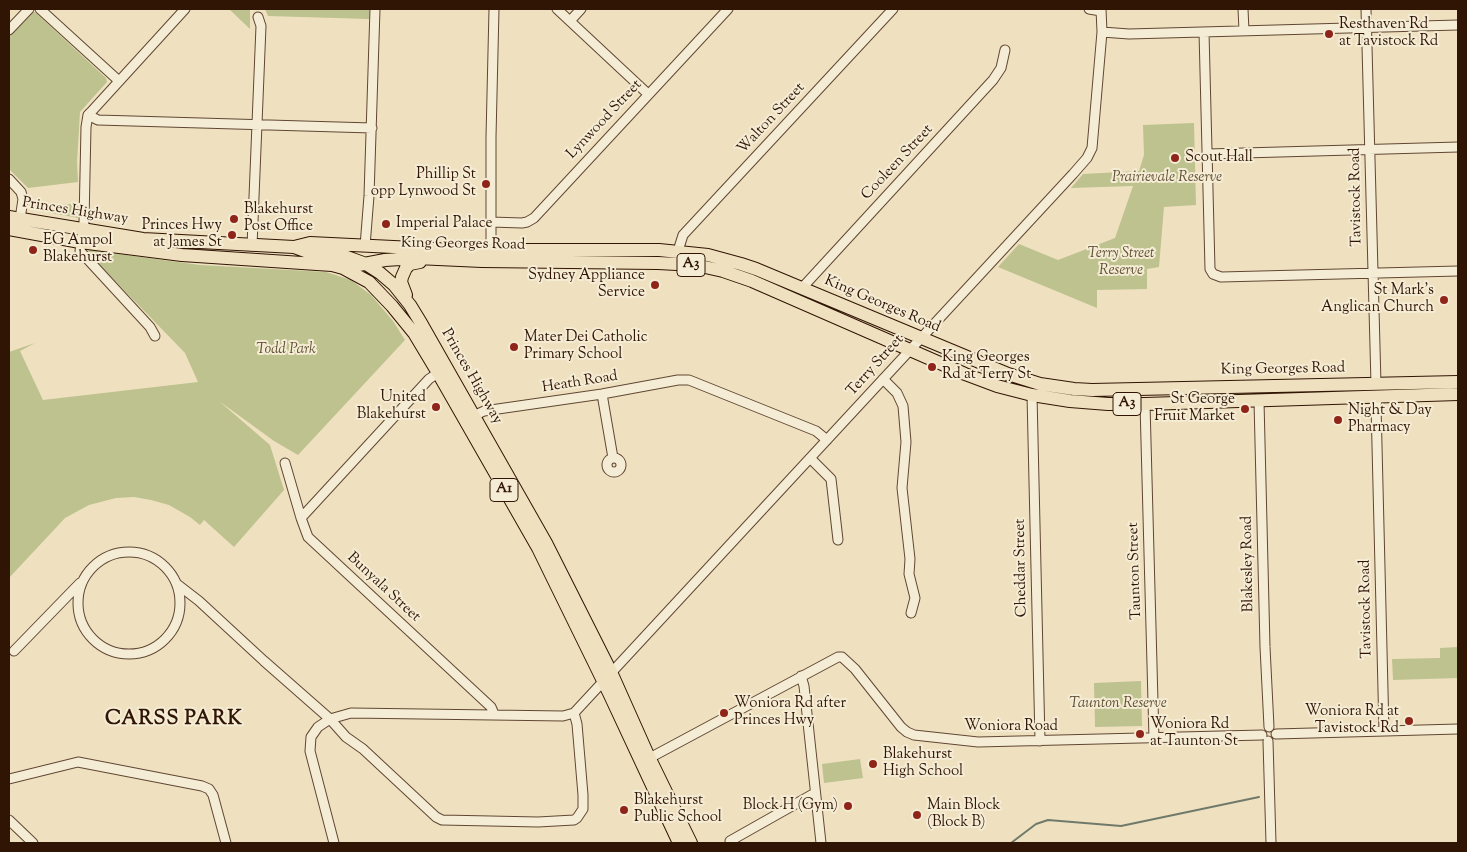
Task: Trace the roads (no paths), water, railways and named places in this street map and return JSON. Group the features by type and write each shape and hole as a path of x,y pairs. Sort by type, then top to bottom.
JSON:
{"highway":[{"name":"Princes Highway","path":"14,218 81,236 182,255 332,265 343,268 365,279 380,293 410,328 438,373 470,418"},
{"name":"Princes Highway","path":"9,229 81,236 294,247 310,253 344,256 366,264 394,285 410,305 607,677 646,760 691,843"},
{"name":"King Georges Road","path":"294,247 310,243 456,250 491,255 683,264 723,271 786,295 996,386 1032,395 1083,403 1145,404 1260,401 1458,382"},
{"path":"365,246 365,279"},
{"name":"King Georges Road","path":"343,268 385,260 491,255 678,251 708,255 741,264 1008,374 1040,384 1092,390 1220,388 1259,385 1458,394"},
{"path":"410,305 404,292 402,277 410,264 430,259"},
{"path":"1220,388 1230,393 1250,393 1260,401 1262,396 1282,386"},
{"name":"Princes Highway","path":"646,760 679,843"}],"street":[{"path":"9,30 29,9"},
{"path":"40,9 119,81"},
{"path":"155,336 150,327 80,251 85,194 86,127 88,115 185,9"},
{"path":"365,246 372,128 375,9"},
{"path":"491,255 494,9"},
{"path":"557,9 648,94"},
{"path":"570,21 581,9"},
{"name":"Lynwood Street","path":"491,222 522,223 530,221 728,9"},
{"name":"Walton Street","path":"678,251 684,235 893,9"},
{"path":"1089,9 1101,10"},
{"path":"1243,9 1244,31"},
{"name":"Tavistock Road","path":"1366,9 1377,390 1384,731"},
{"name":"Terry Street","path":"574,713 1089,155 1093,143 1102,32 1101,10"},
{"path":"252,246 261,26 258,17"},
{"path":"1102,32 1129,34 1458,25"},
{"path":"1204,32 1210,269 1214,274 1221,277 1458,271"},
{"name":"Cooleen Street","path":"802,288 993,80 1001,68 1005,50"},
{"path":"88,115 98,120 372,128"},
{"path":"1208,154 1458,147"},
{"path":"9,179 21,192 23,199 14,218"},
{"path":"301,518 429,379 438,373"},
{"path":"883,379 897,393 903,406 906,442 902,488 910,559 909,574 914,598 911,613"},
{"name":"Heath Road","path":"470,418 484,412 678,380 690,380 816,432 827,440"},
{"path":"602,394 613,458"},
{"name":"Cheddar Street","path":"1032,395 1040,741"},
{"name":"Blakesley Road","path":"1260,401 1265,656 1269,727"},
{"name":"Taunton Street","path":"1145,404 1154,739"},
{"path":"810,458 831,479 838,540"},
{"name":"Bunyala Street","path":"285,463 308,537 491,707 494,714"},
{"path":"14,651 99,562 115,554 130,552 148,555 162,564 174,577 177,584 180,607 178,619 170,634 152,649 130,654 106,649 89,635 81,622 77,599 82,581"},
{"path":"177,584 199,601 330,719 346,737 363,749 436,817 442,820 538,822 574,820 583,809 577,724 574,713 564,716 351,713 330,719 318,727 311,737 310,744 334,843"},
{"name":"Woniora Road","path":"646,760 834,658 842,657 855,669 901,727 910,734 978,742 1265,738"},
{"path":"801,676 804,686 821,843"},
{"path":"1271,843 1264,729 1269,727 1276,734"},
{"path":"1276,734 1458,729"},
{"path":"1265,738 1274,739 1276,734"},
{"path":"9,779 78,762 202,786 209,789 213,795 226,843"},
{"path":"730,841 815,793"},
{"path":"9,820 33,843"}],"waterway":[{"path":"1011,843 1036,824 1048,820 1121,826 1259,797"}],"place":[{"name":"Resthaven Rd at Tavistock Rd","path":"1329,34"},
{"name":"Scout Hall","path":"1175,158"},
{"name":"Phillip St opp Lynwood St","path":"486,184"},
{"name":"Blakehurst Post Office","path":"234,219"},
{"name":"Imperial Palace","path":"386,224"},
{"name":"Princes Hwy at James St","path":"232,235"},
{"name":"EG Ampol Blakehurst","path":"33,250"},
{"name":"Sydney Appliance Service","path":"655,285"},
{"name":"St Mark's Anglican Church","path":"1444,300"},
{"name":"Mater Dei Catholic Primary School","path":"514,347"},
{"name":"King Georges Rd at Terry St","path":"932,367"},
{"name":"United Blakehurst","path":"436,407"},
{"name":"St George Fruit Market","path":"1245,409"},
{"name":"Night & Day Pharmacy","path":"1338,420"},
{"name":"Woniora Rd after Princes Hwy","path":"724,713"},
{"name":"Woniora Rd at Tavistock Rd","path":"1409,721"},
{"name":"Woniora Rd at Taunton St","path":"1140,734"},
{"name":"Blakehurst High School","path":"873,764"},
{"name":"Block H (Gym)","path":"848,806"},
{"name":"Blakehurst Public School","path":"624,810"},
{"name":"Main Block (Block B)","path":"917,815"}],"district":[{"name":"CARSS PARK","path":"174,721"}],"park label":[{"name":"Prairievale Reserve","path":"1167,178"},
{"name":"Terry Street Reserve","path":"1121,262"},
{"name":"Todd Park","path":"286,350"},
{"name":"Taunton Reserve","path":"1118,704"}]}
